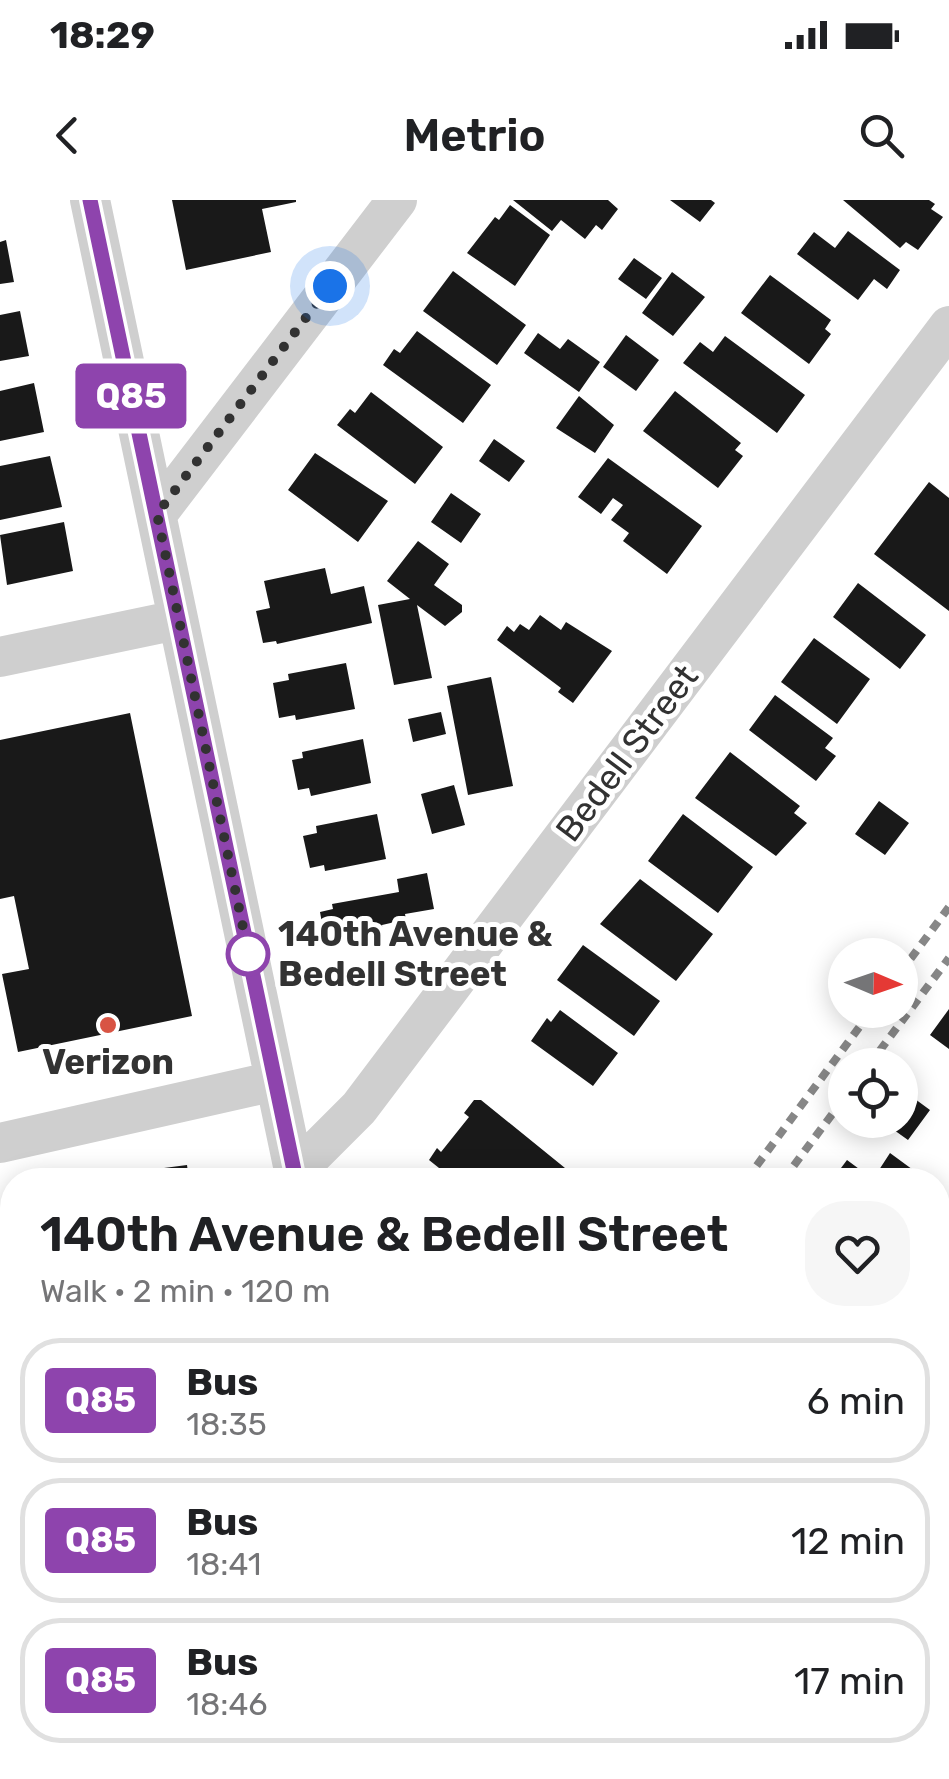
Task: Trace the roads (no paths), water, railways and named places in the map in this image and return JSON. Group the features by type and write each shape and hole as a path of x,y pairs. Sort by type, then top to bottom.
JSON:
{"street":[{"path":"90,200 293,1168"},
{"path":"157,514 397,200"},
{"name":"Bedell Street","path":"303,1168 360,1108 949,326"},
{"path":"0,657 177,620"},
{"path":"0,1143 276,1081"}],"railway":[{"path":"918,949 949,907"},
{"path":"882,1048 949,958"},
{"path":"755,1168 859,1028"},
{"path":"792,1168 828,1120"}],"place":[{"name":"140th Avenue & Bedell Street","path":"248,954"},
{"name":"Verizon","path":"108,1025"}]}
